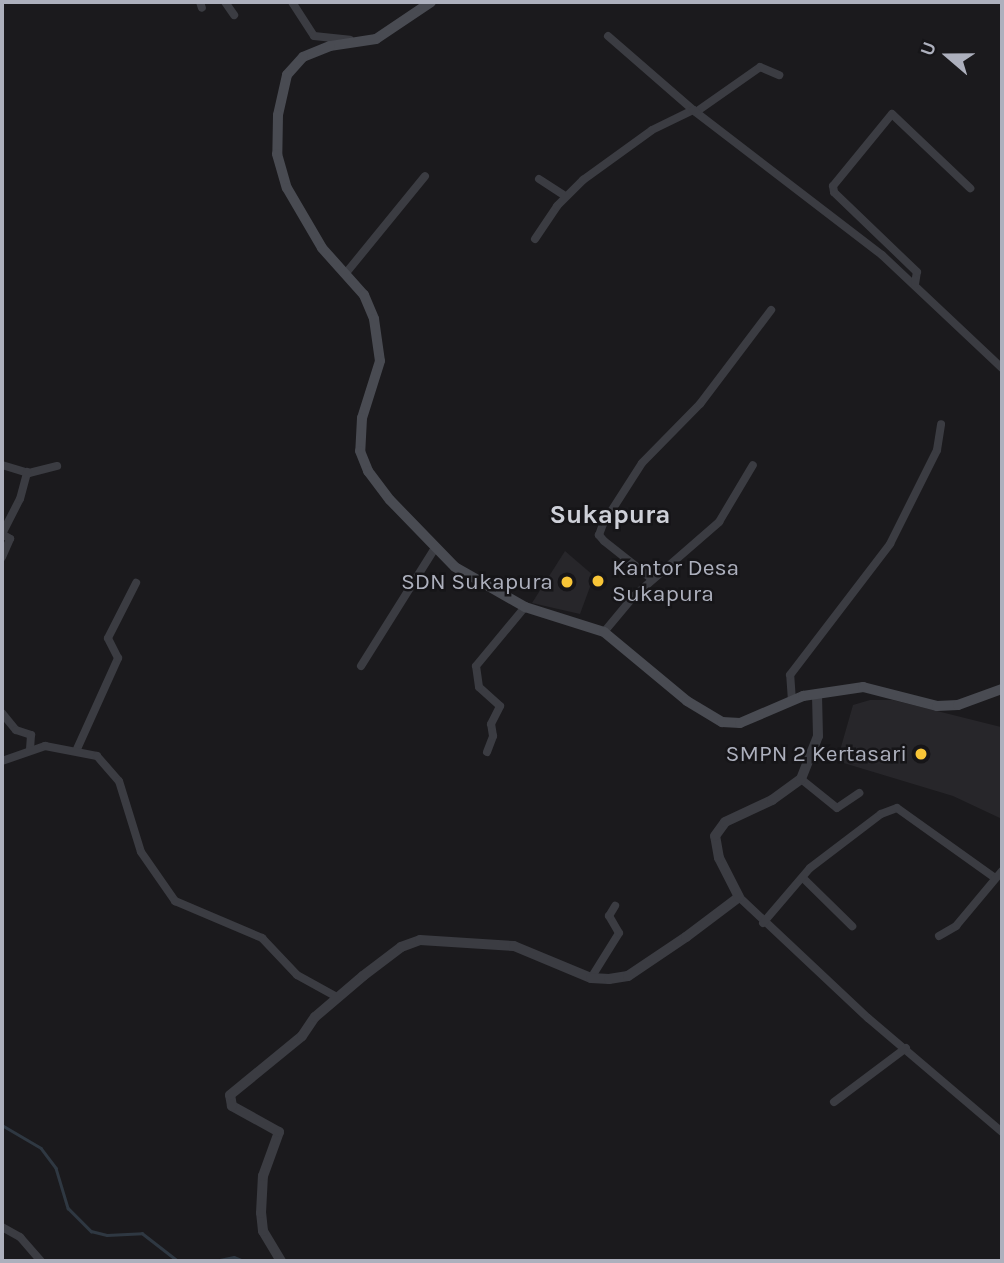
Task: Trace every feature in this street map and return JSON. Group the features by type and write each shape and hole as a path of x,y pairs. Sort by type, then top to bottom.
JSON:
{"main road":[{"path":"431,2 392,31 359,44 312,52 295,64 283,89 277,133 276,154 295,205 322,248 364,295 380,338 378,372 359,433 363,461 390,500 455,567 525,607 576,619 604,632 687,701 722,722 740,723 792,701 817,694 874,688 947,706 1002,689"}],"street":[{"path":"225,2 234,15"},
{"path":"292,2 314,36 359,44"},
{"path":"608,36 694,111 915,284 1002,368"},
{"path":"535,239 565,196 652,130 694,111 760,67 779,75"},
{"path":"915,284 917,272 834,192 833,186 892,114 970,188"},
{"path":"346,274 425,176"},
{"path":"539,179 565,196"},
{"path":"652,579 604,541 599,535 603,524 642,463 700,404 771,310"},
{"path":"792,701 790,675 890,544 937,450 941,424"},
{"path":"2,465 27,472 57,467"},
{"path":"604,632 652,579 719,522 753,465"},
{"path":"2,556 10,539 2,534 20,499 27,472"},
{"path":"361,666 435,548"},
{"path":"77,749 118,658 108,638 136,583"},
{"path":"487,752 493,736 491,724 499,706 479,687 477,666 525,607"},
{"path":"817,694 818,736 801,779 772,800 725,822 715,836 719,858 740,897 763,923 791,943 868,1018 1002,1132"},
{"path":"2,713 16,730 31,735 30,749"},
{"path":"2,761 30,749 77,749 97,756 113,771 141,852 175,901 262,938 297,975 337,998"},
{"path":"801,779 835,807 859,793"},
{"path":"763,923 803,878 838,846 881,814 897,808 995,878"},
{"path":"939,936 956,926 1002,871"},
{"path":"803,878 852,926"},
{"path":"281,1261 263,1231 261,1213 263,1176 279,1132 232,1106 228,1099 302,1036 315,1017 401,947 420,940 514,946 591,978 628,976 740,897"},
{"path":"591,978 620,933 609,916 615,906"},
{"path":"834,1102 906,1048"},
{"path":"2,1227 20,1237 41,1261"}],"shaded area":[{"name":"SDN Sukapura","path":"565,551 594,576 580,614 532,603"},
{"name":"SMPN 2 Kertasari","path":"870,700 893,700 1001,727 1002,819 953,796 837,761 853,705"}],"waterway":[{"path":"2,1125 41,1148 56,1168 68,1208 91,1231 107,1235 142,1233 178,1261"},
{"path":"215,1261 234,1257 244,1261"}],"place":[{"name":"Kantor Desa Sukapura","path":"598,581"},
{"name":"SDN Sukapura","path":"567,582"},
{"name":"SMPN 2 Kertasari","path":"921,754"}],"district":[{"name":"Sukapura","path":"610,515"}]}
